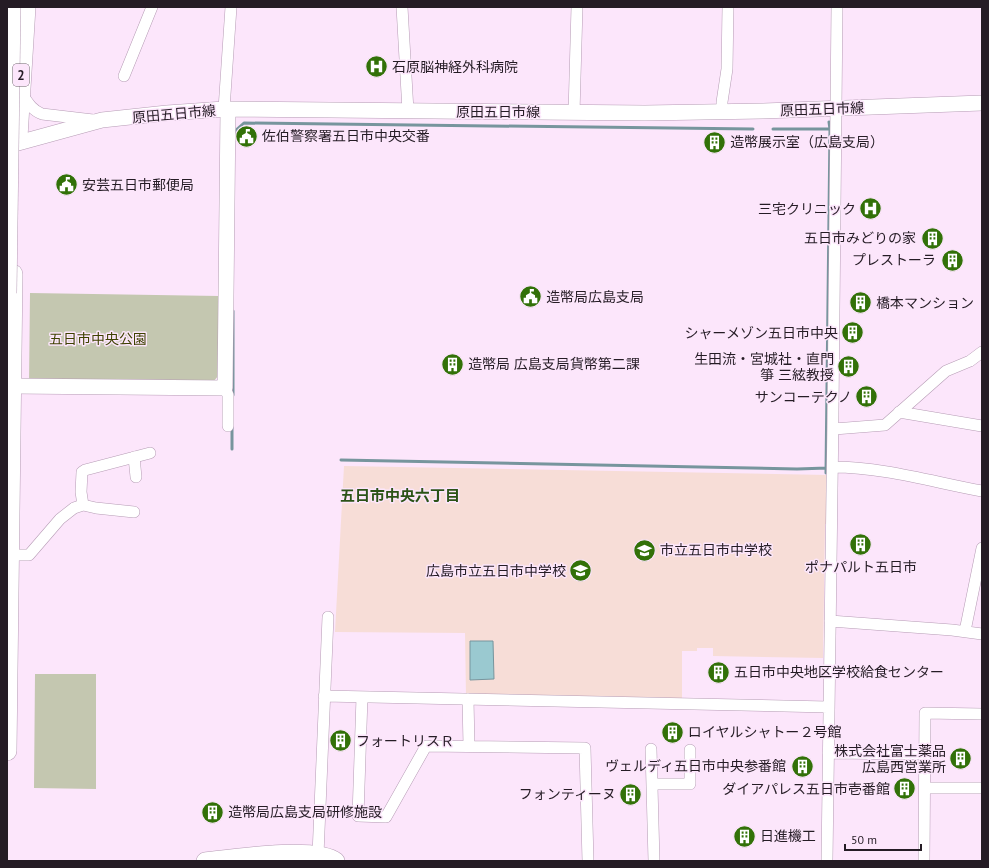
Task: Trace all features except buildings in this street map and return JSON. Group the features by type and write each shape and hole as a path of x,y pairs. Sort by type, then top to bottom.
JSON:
{"highway":[{"name":"2","path":"7,293 11,7"},
{"name":"2","path":"7,751 13,269 11,147 20,92 26,7"}],"main road":[{"name":"原田五日市線","path":"11,147 102,120 167,112 226,110 574,113 722,112 982,103"},
{"path":"12,386 225,388 226,110"},
{"path":"205,861 304,853 318,854 336,861"}],"street":[{"path":"124,76 152,7"},
{"path":"226,110 231,7"},
{"path":"402,7 408,111"},
{"path":"574,113 577,7"},
{"path":"722,112 727,69 728,7"},
{"path":"827,861 828,707 834,429 838,7"},
{"path":"20,92 30,107 36,112 63,118 102,120"},
{"path":"834,429 885,424 946,371 970,361 982,352"},
{"path":"225,388 228,395 228,426"},
{"path":"899,412 982,426"},
{"path":"83,505 81,492 82,472 150,453"},
{"path":"134,457 136,477"},
{"path":"833,467 850,467 898,474 982,491"},
{"path":"10,555 29,555 60,519 74,508 83,505 96,508 134,512"},
{"path":"965,631 982,548"},
{"path":"318,854 328,617"},
{"path":"830,621 965,631 982,634"},
{"path":"324,696 828,707"},
{"path":"362,697 358,816 386,817 426,746 585,748 588,861"},
{"path":"468,699 469,746"},
{"path":"924,861 925,713 982,714"},
{"path":"651,749 654,861"},
{"path":"652,784 690,784 690,750"},
{"path":"828,753 925,754"},
{"path":"925,788 982,788"}],"shaded area":[{"name":"広島市立五日市中学校","path":"344,466 828,475 827,524 825,524 823,658 713,656 713,648 697,648 697,651 682,651 682,700 466,696 465,633 335,632"},
{"path":"470,641 493,641 494,679 470,680"}],"green space":[{"name":"五日市中央公園","path":"30,293 219,296 219,375 213,382 29,384"},
{"path":"35,674 96,674 96,789 34,788"}],"waterway":[{"path":"773,129 830,129 829,122"},
{"path":"235,133 235,131 244,123 753,129"},
{"path":"826,473 830,129"},
{"path":"233,311 233,395"},
{"path":"232,427 232,449"},
{"path":"341,460 797,469 827,468"}],"place":[{"name":"石原脳神経外科病院","path":"376,67"},
{"name":"佐伯警察署五日市中央交番","path":"247,136"},
{"name":"造幣展示室（広島支局）","path":"714,142"},
{"name":"安芸五日市郵便局","path":"67,185"},
{"name":"三宅クリニック","path":"871,209"},
{"name":"五日市みどりの家","path":"932,238"},
{"name":"プレストーラ","path":"952,260"},
{"name":"造幣局広島支局","path":"531,297"},
{"name":"橋本マンション","path":"861,303"},
{"name":"シャーメゾン五日市中央","path":"853,333"},
{"name":"造幣局 広島支局貨幣第二課","path":"453,364"},
{"name":"生田流・宮城社・直門 箏 三絃教授","path":"849,367"},
{"name":"サンコーテクノ","path":"867,397"},
{"name":"ポナパルト五日市","path":"861,545"},
{"name":"市立五日市中学校","path":"644,550"},
{"name":"広島市立五日市中学校","path":"581,571"},
{"name":"五日市中央地区学校給食センター","path":"718,672"},
{"name":"ロイヤルシャトー２号館","path":"673,732"},
{"name":"フォートリスＲ","path":"340,741"},
{"name":"株式会社富士薬品 広島西営業所","path":"961,759"},
{"name":"ヴェルディ五日市中央参番館","path":"802,766"},
{"name":"ダイアパレス五日市壱番館","path":"905,789"},
{"name":"フォンティーヌ","path":"631,794"},
{"name":"造幣局広島支局研修施設","path":"212,812"},
{"name":"日進機工","path":"745,836"}],"district":[{"name":"五日市中央六丁目","path":"400,496"}]}
